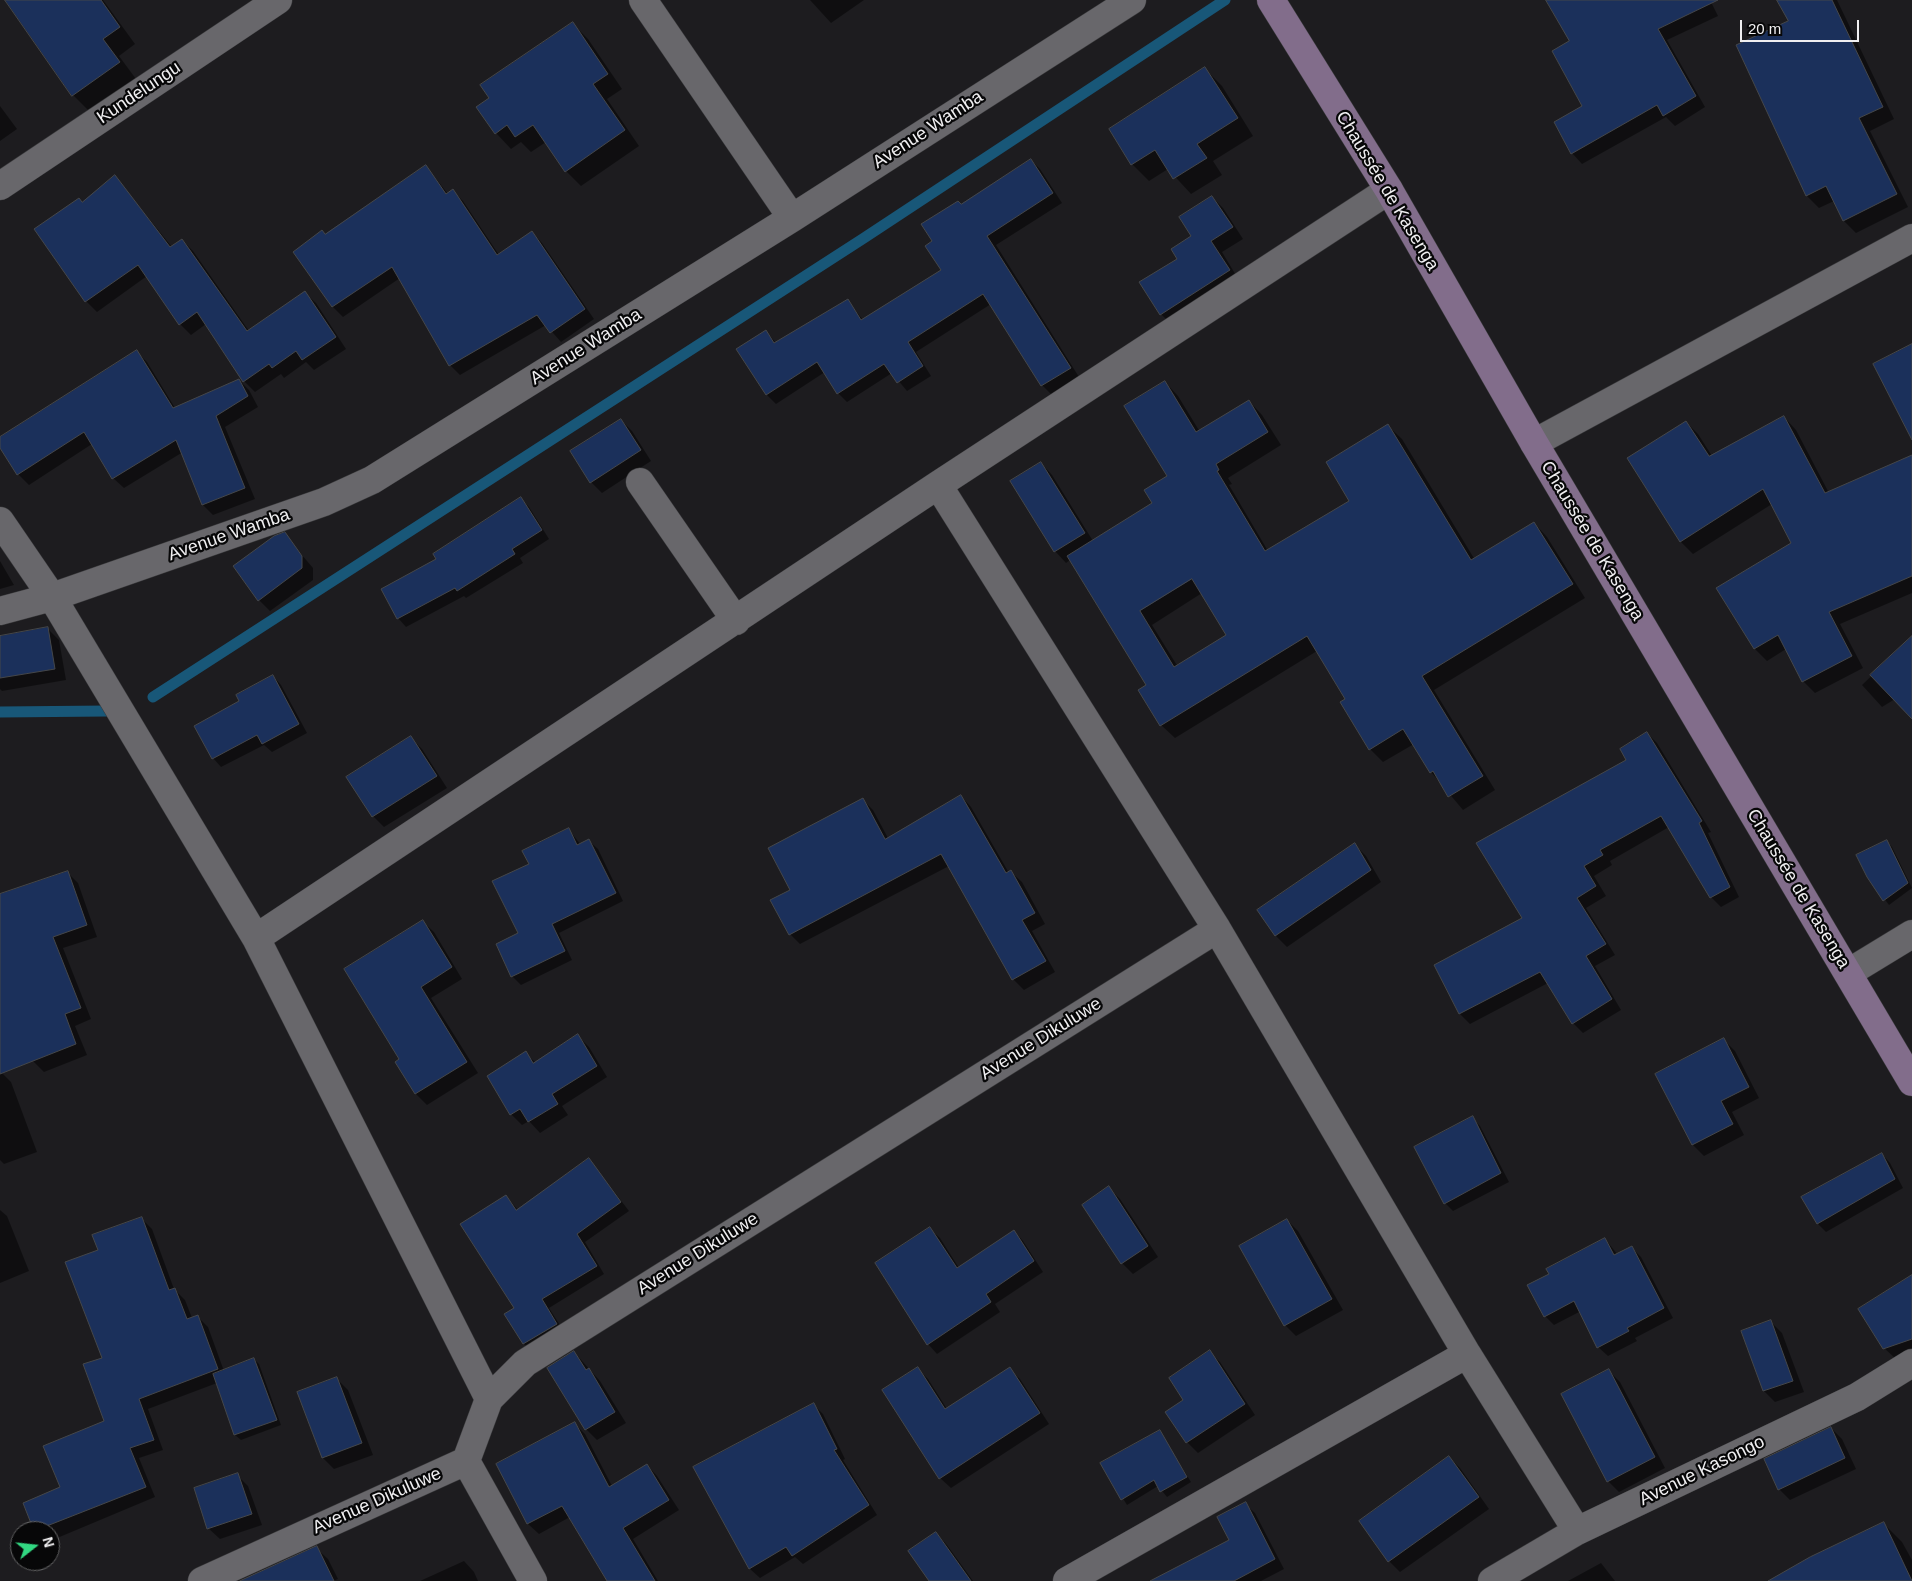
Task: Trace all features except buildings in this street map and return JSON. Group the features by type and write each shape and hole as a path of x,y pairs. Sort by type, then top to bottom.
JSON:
{"main road":[{"name":"Chaussée de Kasenga","path":"1271,0 1389,190 1534,443 1912,1082"}],"street":[{"name":"Kundelungu","path":"0,186 278,0"},
{"path":"643,0 792,218"},
{"name":"Avenue Wamba","path":"0,612 52,597 324,502 372,480 792,218 1132,0"},
{"path":"256,938 736,621 938,485 1389,190"},
{"path":"1534,443 1912,238"},
{"path":"640,482 736,621"},
{"path":"938,485 1217,929 1467,1354 1577,1531"},
{"path":"0,522 52,597 256,938 489,1399"},
{"name":"Avenue Dikuluwe","path":"202,1581 466,1461 489,1399 525,1363 1217,929"},
{"path":"1848,972 1912,934"},
{"path":"1067,1581 1467,1354"},
{"name":"Avenue Kasongo","path":"1492,1581 1577,1531 1857,1396 1912,1362"},
{"path":"466,1461 534,1581"}],"waterway":[{"path":"153,697 864,238 1225,0"},
{"path":"0,712 107,711"}]}
